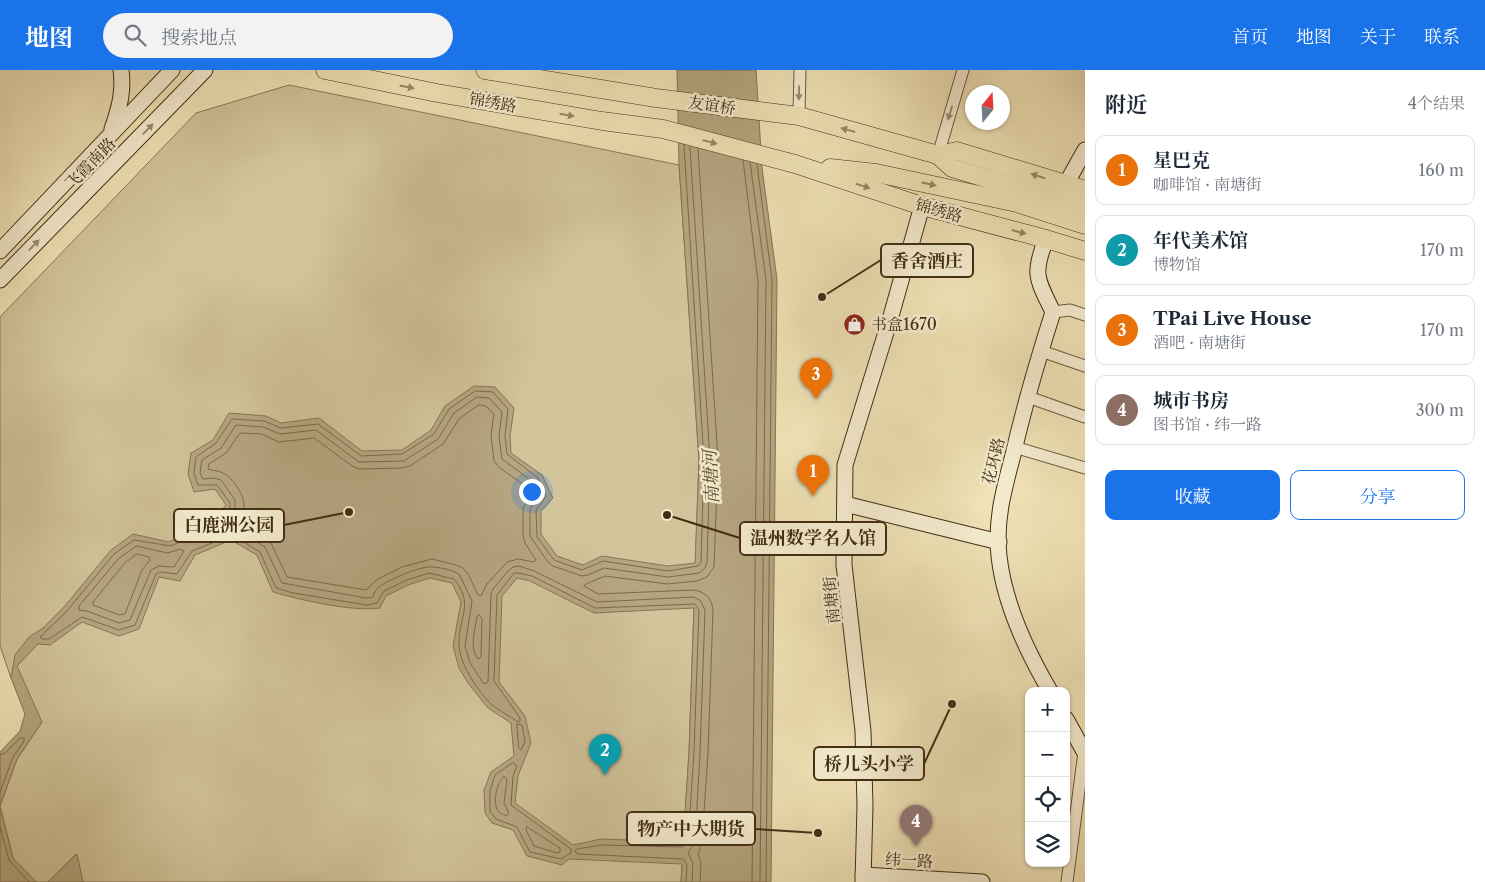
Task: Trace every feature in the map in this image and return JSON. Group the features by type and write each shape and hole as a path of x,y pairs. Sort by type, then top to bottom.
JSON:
{"main road":[{"name":"锦绣路","path":"325,70 437,93 663,130"},
{"name":"锦绣路","path":"486,70 656,98"},
{"name":"友谊桥","path":"656,98 799,116"},
{"path":"799,116 938,155 952,168 1085,208"},
{"name":"友谊桥","path":"663,130 767,156"},
{"path":"938,155 957,151 1085,190"},
{"name":"锦绣路","path":"767,156 922,206 1085,251"},
{"name":"锦绣路","path":"795,164 876,172 1016,203 1085,225"}],"street":[{"path":"109,137 122,97 123,83 121,70"},
{"name":"飞霞南路","path":"0,251 172,70"},
{"name":"飞霞南路","path":"0,280 205,70"},
{"path":"799,116 800,70"},
{"path":"938,155 963,70"},
{"path":"1066,184 1085,150"},
{"name":"南塘街","path":"863,878 865,806 863,731 844,565 845,465 891,316 922,206"},
{"path":"1046,239 1038,259 1037,280 1053,312 1070,310 1085,315"},
{"name":"花环路","path":"1048,687 1032,661 1006,594 999,556 998,514 1014,447 1053,312"},
{"path":"1041,351 1085,366"},
{"path":"1028,397 1085,417"},
{"path":"1014,447 1085,468"},
{"path":"845,504 999,542"},
{"path":"1067,882 1084,752 1070,727"},
{"name":"纬一路","path":"863,878 982,882"}],"shaded area":[{"path":"289,85 679,165 699,460 689,752 681,882 83,882 76,854 48,882 36,882 13,858 0,806 17,759 42,722 11,678 0,646 0,317 196,113"}],"water":[{"name":"南塘河","path":"677,70 756,70 762,168 777,279 771,882 681,882 682,864 569,859 562,865 527,856 513,830 492,823 485,813 484,790 491,772 514,756 511,723 488,708 468,683 459,668 453,646 461,602 452,583 430,578 408,585 386,596 380,608 355,608 327,604 273,592 257,555 231,540 195,555 180,581 159,577 139,629 119,636 82,622 50,645 38,644 17,666 42,722 17,759 0,806 0,752 20,731 25,714 11,678 15,655 29,637 43,628 64,607 111,550 133,534 169,542 213,520 226,505 215,489 194,492 188,474 191,453 213,440 229,413 266,416 281,423 319,418 362,451 402,450 431,430 445,406 474,386 495,387 514,408 510,436 511,453 542,475 553,498 541,511 541,534 557,556 583,565 602,556 668,566 695,563 699,460 679,165","holes":["517,578 530,581 594,613 694,608 689,752 683,842 601,839 573,845 515,803 518,776 531,743 525,716 499,682 502,596"]},
{"path":"0,807 13,858 36,882 0,882"},
{"path":"77,854 83,882 48,882"}],"place":[{"name":"香舍酒庄","path":"822,297"},
{"name":"书盒1670","path":"855,324"},
{"name":"TPai Live House","path":"816,399"},
{"name":"星巴克","path":"813,496"},
{"name":"白鹿洲公园","path":"349,512"},
{"name":"温州数学名人馆","path":"667,515"},
{"name":"桥儿头小学","path":"952,704"},
{"name":"年代美术馆","path":"605,775"},
{"name":"物产中大期货","path":"818,833"},
{"name":"城市书房","path":"916,846"}]}
